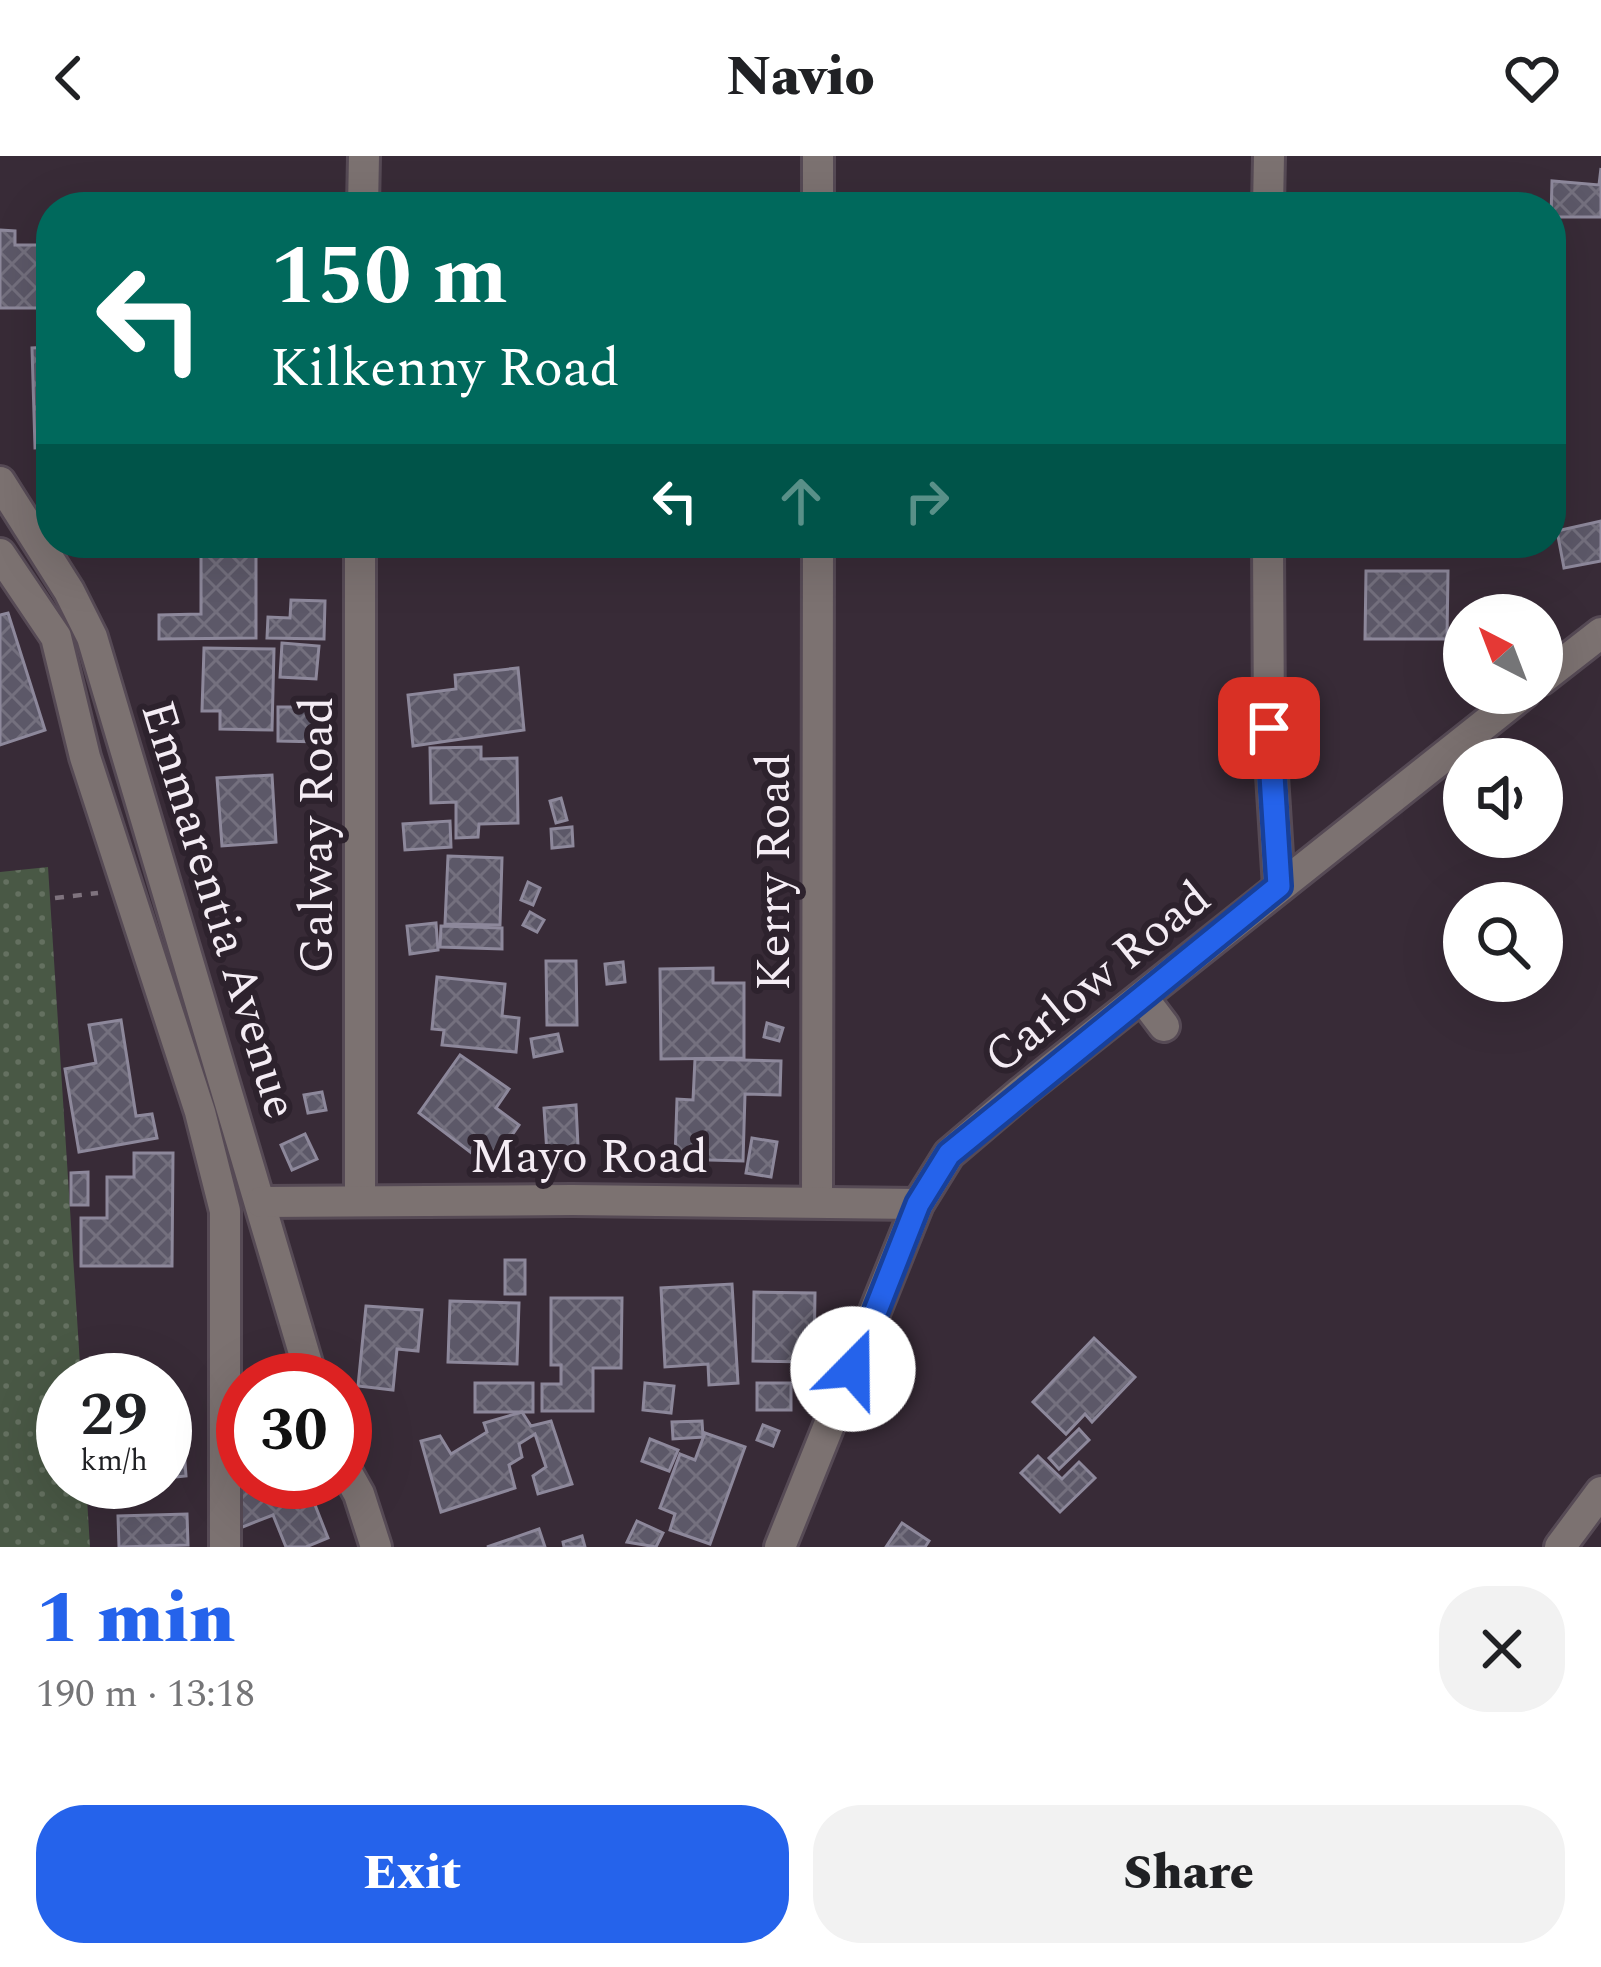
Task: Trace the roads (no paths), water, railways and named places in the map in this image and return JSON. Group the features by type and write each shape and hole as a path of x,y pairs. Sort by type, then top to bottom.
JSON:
{"street":[{"path":"363,192 364,156"},
{"path":"818,156 818,192"},
{"path":"1268,192 1269,156"},
{"name":"Emmarentia Avenue","path":"0,482 36,539"},
{"path":"0,554 56,637 85,757 200,1112 225,1211 225,1547"},
{"name":"Emmarentia Avenue","path":"48,558 92,637 304,1353"},
{"name":"Galway Road","path":"360,558 360,1200"},
{"name":"Kerry Road","path":"817,1201 818,558"},
{"path":"1268,558 1269,728 1279,886"},
{"path":"1563,663 1601,633"},
{"name":"Carlow Road","path":"780,1547 918,1204 938,1168 964,1141 1497,714"},
{"path":"1142,997 1164,1026"},
{"name":"Mayo Road","path":"261,1202 918,1204"},
{"path":"1560,1547 1601,1492"},
{"path":"346,1509 355,1547"},
{"path":"364,1509 376,1547"}]}
